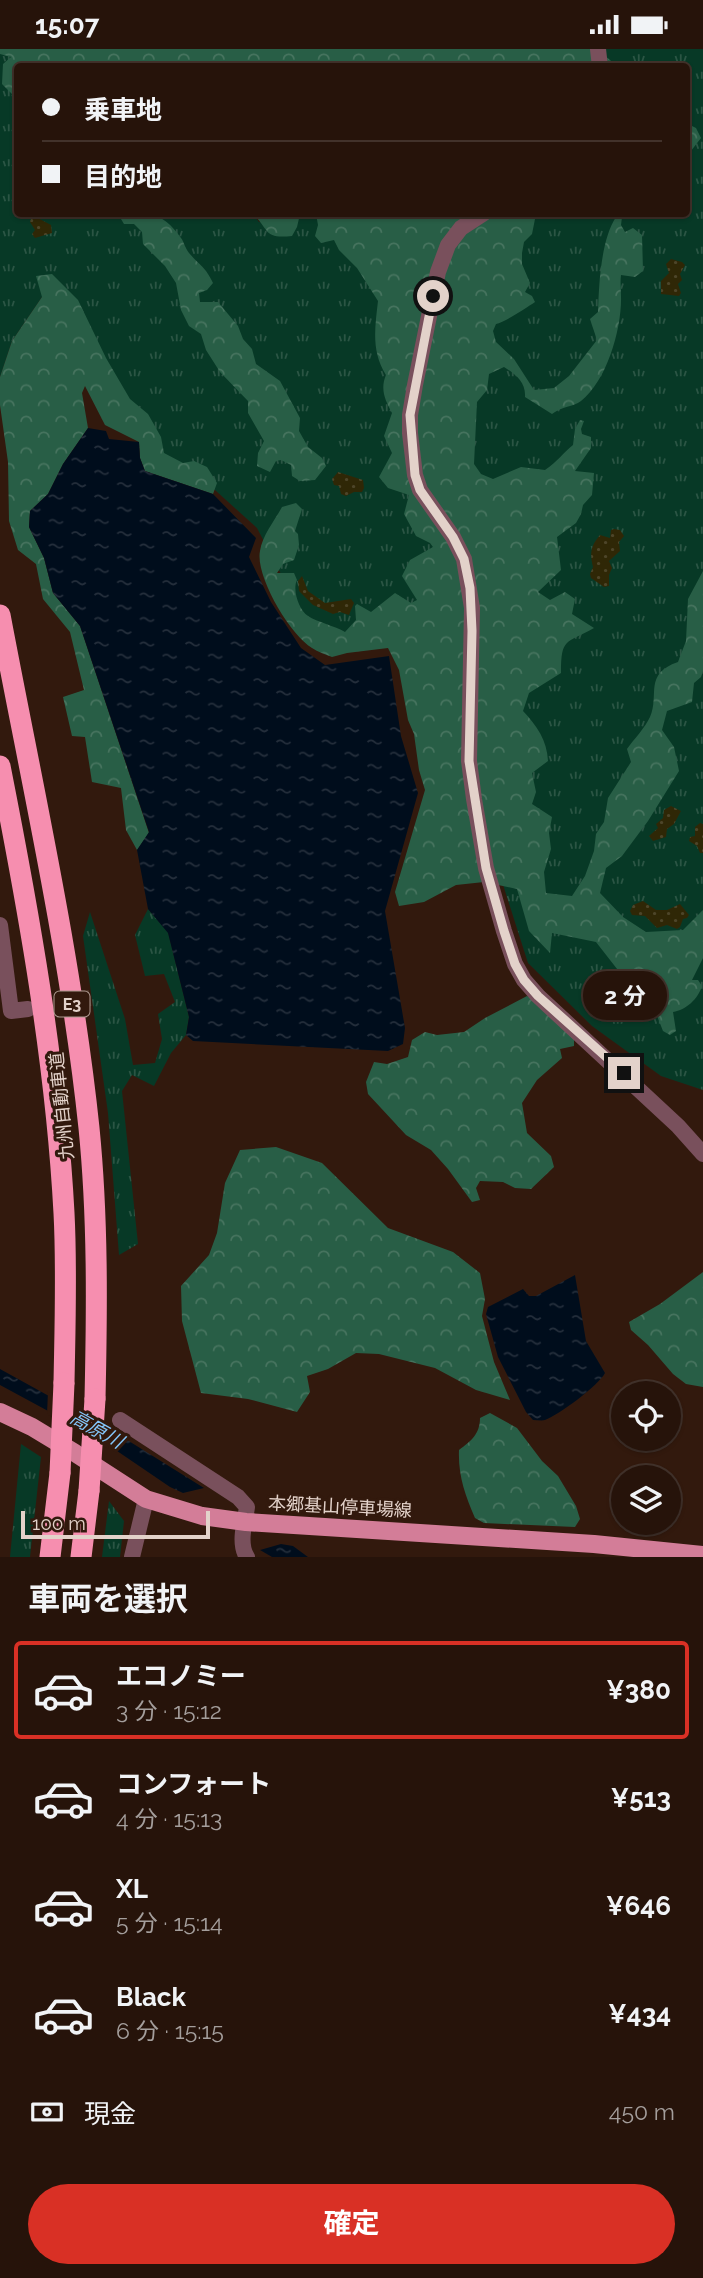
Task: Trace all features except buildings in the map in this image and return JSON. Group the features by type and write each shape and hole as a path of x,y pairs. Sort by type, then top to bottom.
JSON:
{"highway":[{"name":"九州自動車道","path":"0,615 61,938 80,1051 89,1130 97,1296 95,1399 89,1491 81,1557"},
{"name":"九州自動車道","path":"0,766 32,942 58,1134 65,1268 64,1383 60,1473 50,1557"}],"main road":[{"name":"本郷基山停車場線","path":"0,1412 32,1427 146,1499 202,1516 246,1523 594,1544 703,1555"}],"street":[{"path":"478,217 461,228 448,245 438,272 410,424 415,475 420,490 453,537 464,559 470,588 472,631 469,761 486,868 515,964 524,980 678,1126 703,1154"},
{"path":"0,925 10,1011 28,1009"},
{"path":"120,1420 238,1497 247,1507 242,1539 243,1551 247,1557"},
{"path":"132,1557 146,1499"}],"green space":[{"path":"0,49 91,49 34,63 14,63 14,217 255,217 259,222 269,223 281,217 690,217 690,63 572,63 517,49 703,49 703,1090 661,1076 592,1026 528,963 498,869 416,642 344,638 304,618 257,528 215,490 156,471 74,300 42,297 12,341 0,377"},
{"path":"0,49 597,49 613,63 14,63 14,96 2,84 3,64 11,57 0,54"},
{"path":"690,125 696,128 701,138 690,152"},
{"path":"120,217 161,218 174,229 189,253 207,273 213,283 207,290 199,293 200,302 218,302 238,326 243,339 252,349 256,364 280,381 300,418 299,431 308,447 322,458 326,466 315,480 300,481 292,476 291,465 281,460 276,461 270,472 257,466 258,453 264,441 248,413 248,401 220,372 206,350 201,334 189,326 181,310 176,283 165,266 143,244 142,232 134,224 124,224"},
{"path":"256,217 299,217 292,236 276,236 268,232"},
{"path":"317,217 539,217 535,219 532,234 524,242 522,253 522,264 530,283 525,292 532,296 535,302 496,324 493,331 496,342 514,359 534,390 554,388 569,376 597,340 590,319 598,312 604,250 616,217 622,217 621,225 625,232 633,228 642,235 643,271 635,277 621,275 621,309 616,338 605,367 590,392 578,403 552,414 525,397 522,383 504,367 489,374 487,390 477,402 474,464 481,474 493,479 521,467 545,470 573,445 575,429 580,420 584,421 582,434 591,437 591,448 575,471 594,473 592,495 583,505 576,523 557,537 561,570 538,592 550,600 565,592 575,599 572,614 594,628 567,643 562,653 561,673 529,693 523,711 540,734 547,753 548,761 532,773 536,792 532,804 552,817 549,833 551,849 544,872 546,893 572,896 585,876 594,851 596,834 604,822 608,798 631,762 627,749 653,709 656,679 667,667 678,662 686,641 688,599 703,571 703,671 694,683 692,702 667,711 662,730 674,747 679,771 648,821 622,856 606,868 600,893 623,917 646,932 683,930 703,910 703,958 692,980 698,980 702,986 691,1003 673,1012 676,1031 670,1035 663,1031 654,1008 654,1001 660,995 663,982 655,976 628,983 596,942 552,933 550,953 529,931 517,889 484,882 456,885 424,902 399,906 395,892 425,790 399,670 388,648 332,657 312,648 294,631 276,604 268,589 260,562 260,551 269,528 282,507 296,503 302,509 295,531 299,545 294,560 283,564 277,573 294,573 297,580 297,600 308,616 345,632 356,620 357,604 371,612 395,593 411,603 417,600 402,576 410,560 433,547 416,536 404,514 409,495 388,488 379,477 392,453 384,436 392,413 384,394 386,375 376,348 378,301 357,268 339,250 334,240 321,243 315,236"},
{"path":"52,274 78,300 106,358 130,399 148,414 161,437 164,453 183,463 194,461 207,467 217,483 213,494 145,471 140,458 139,442 105,425 85,386 82,393 88,428 63,464 48,494 30,511 29,527 44,558 53,593 80,626 149,833 137,850 126,830 121,788 92,782 85,737 72,736 63,697 84,690 70,632 43,599 36,564 18,550 9,521 8,462 0,405 0,377 12,341 42,297 36,276"},
{"path":"148,909 168,932 189,1017 186,1035 171,1053 154,1086 132,1075 122,1091 138,1244 119,1255 108,1113 83,936 90,912 125,1019 133,1065 155,1063 162,1039 158,1014 175,1002 164,974 145,976 135,935"},
{"path":"527,996 535,1000 574,1036 574,1046 560,1049 562,1058 537,1080 522,1103 527,1133 551,1156 554,1167 531,1189 515,1188 503,1182 480,1181 476,1188 480,1200 472,1202 431,1150 406,1135 368,1094 366,1082 374,1062 387,1064 408,1057 412,1040 425,1032 437,1035 464,1032"},
{"path":"276,1147 322,1163 388,1228 453,1252 480,1273 485,1299 482,1316 494,1362 510,1400 476,1390 435,1368 379,1354 356,1353 328,1369 307,1376 310,1392 297,1412 248,1399 201,1393 182,1321 181,1286 209,1255 217,1233 225,1183 240,1150"},
{"path":"703,1272 703,1387 686,1384 673,1374 631,1330 629,1322 660,1304"},
{"path":"490,1413 517,1428 542,1461 558,1476 576,1506 580,1519 575,1527 484,1523 475,1518 463,1485 459,1450 474,1437 480,1418"},
{"path":"21,1444 41,1457 30,1557 10,1557"},
{"path":"109,1501 124,1521 120,1557 102,1557"}],"sand":[{"path":"31,217 36,217 51,225 52,233 35,238 32,234 35,230 30,222"},
{"path":"671,259 685,265 680,274 682,280 678,284 681,293 679,296 661,294 661,281 669,273 666,264"},
{"path":"338,472 363,480 362,492 346,496 341,494 339,486 334,485 332,479"},
{"path":"611,530 620,530 624,536 619,542 620,551 609,561 612,568 609,586 604,587 591,578 592,550 600,535 610,538"},
{"path":"302,576 308,591 325,603 351,599 354,603 349,615 340,612 333,614 313,605 299,591 298,581"},
{"path":"671,806 681,811 674,824 667,829 666,837 653,841 649,836 658,828 656,824 663,818 664,810"},
{"path":"703,824 703,853 689,841 690,837 695,836 695,827"},
{"path":"643,901 656,910 667,910 680,904 689,915 677,929 667,925 657,928 645,916 632,915 630,911 633,905"}],"water":[{"path":"88,428 106,431 109,439 139,442 140,458 145,471 213,494 256,538 249,557 271,602 301,648 325,665 389,656 401,736 418,793 385,911 405,1028 403,1044 388,1051 193,1041 186,1035 189,1017 168,933 148,909 137,850 149,832 80,626 53,593 44,558 29,527 30,511 48,494 63,464"},
{"path":"575,1275 586,1341 605,1373 587,1392 559,1412 545,1420 533,1420 526,1412 498,1357 486,1314 488,1307 523,1289 529,1296 536,1296"},
{"name":"高原川","path":"0,1369 116,1433 204,1488 183,1493 170,1487 98,1438 0,1385"},
{"path":"281,1544 293,1546 308,1557 272,1557 260,1550"}],"pier":[{"path":"48,1391 110,1425 108,1449 47,1414"}],"tunnel":[{"path":"33,1008 90,998"}],"route":[{"path":"433,296 410,415 410,433 415,475 420,490 453,537 464,559 470,588 472,631 469,761 486,868 515,964 524,980 538,996 624,1073"}]}
